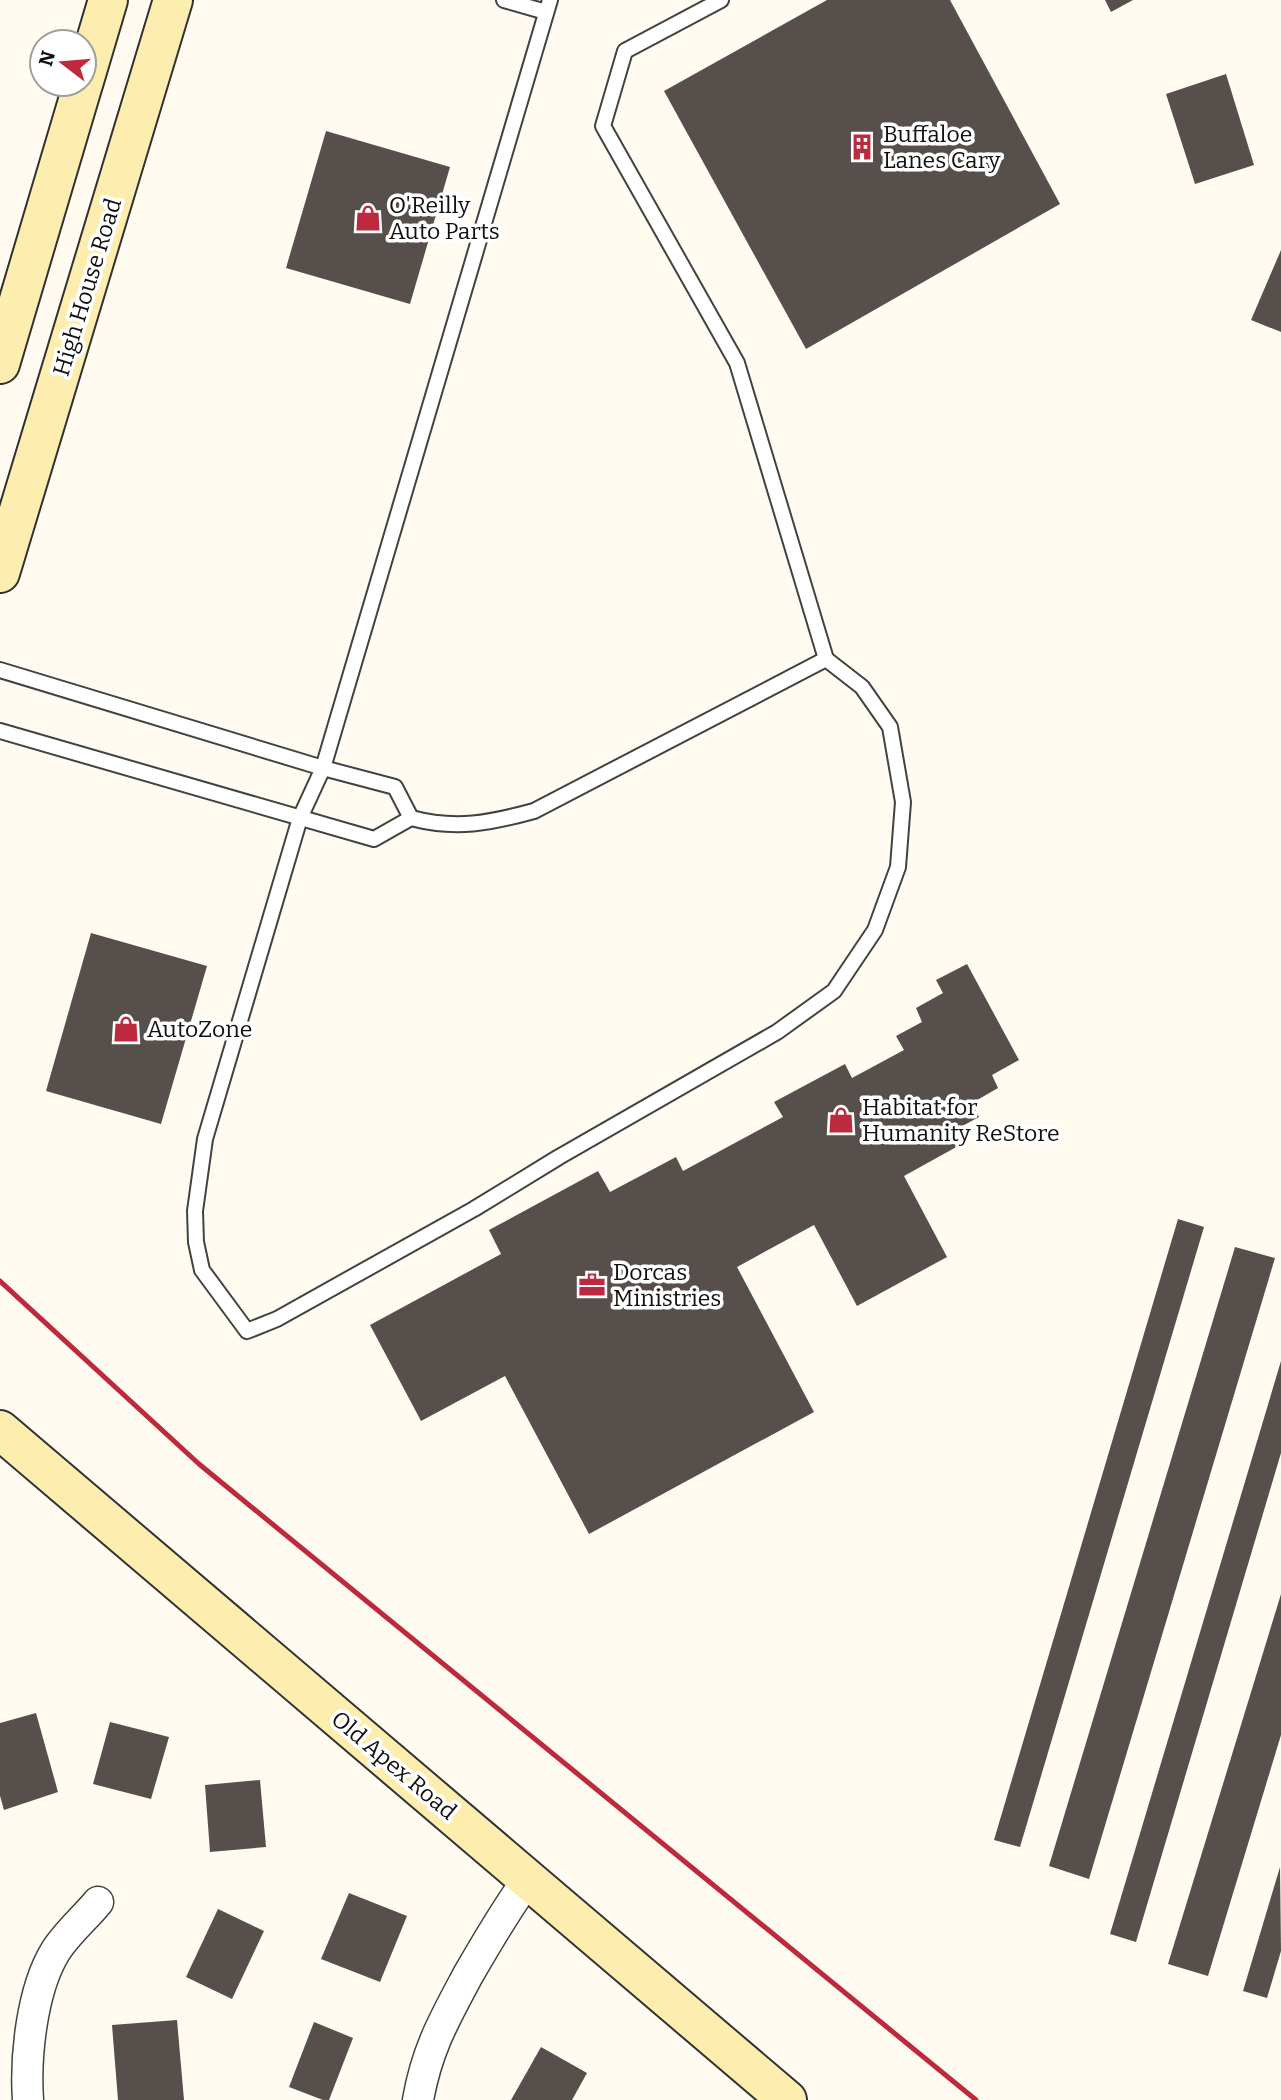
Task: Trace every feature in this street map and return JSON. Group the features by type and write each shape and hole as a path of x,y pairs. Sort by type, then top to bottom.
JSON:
{"main road":[{"path":"98,35 108,0"},
{"name":"High House Road","path":"0,573 173,0"},
{"path":"0,364 80,98"},
{"name":"Old Apex Road","path":"0,1430 787,2100"}],"street":[{"path":"418,2100 423,2071 437,2033 501,1917 528,1879"},
{"path":"28,2100 26,2080 31,2023 44,1980 55,1952 98,1902"}],"lane":[{"path":"504,0 548,6 323,768 300,818 205,1139 195,1210 196,1242 202,1270 247,1331 277,1319 474,1209 777,1032 834,991 875,930 898,867 903,802 890,727 862,687 826,659 737,363 603,126 625,51 721,0"},
{"path":"0,731 374,839 411,818 433,824 486,824 534,811 826,659"},
{"path":"0,670 323,768 395,787 411,818"}],"building":[{"name":"Buffaloe Lanes Cary","path":"827,0 950,0 1060,204 806,349 664,91"},
{"path":"1105,0 1133,0 1111,12"},
{"path":"1226,74 1254,165 1195,184 1166,94"},
{"name":"O'Reilly Auto Parts","path":"326,131 450,167 410,304 286,268"},
{"path":"1281,250 1281,332 1251,320"},
{"name":"AutoZone","path":"91,933 207,966 161,1124 46,1091"},
{"path":"967,964 1019,1060 992,1075 998,1088 972,1103 979,1117 953,1131 960,1145 904,1176 947,1257 857,1306 814,1225 737,1267 814,1412 589,1534 505,1376 421,1421 370,1325 501,1254 489,1230 598,1171 610,1192 676,1157 683,1171 783,1117 774,1102 845,1064 852,1078 904,1050 896,1036 922,1022 916,1008 943,993 936,980"},
{"path":"1178,1219 1204,1227 1020,1847 994,1840"},
{"path":"1235,1247 1275,1258 1089,1879 1049,1866"},
{"path":"1281,1361 1281,1453 1136,1942 1110,1934"},
{"path":"1281,1594 1281,1735 1208,1976 1168,1964"},
{"path":"36,1713 58,1792 4,1810 0,1796 0,1723"},
{"path":"110,1722 169,1737 151,1799 93,1784"},
{"path":"260,1780 266,1847 210,1852 205,1785"},
{"path":"1280,1867 1281,1951 1267,1998 1243,1991"},
{"path":"349,1893 407,1916 380,1982 321,1959"},
{"path":"218,1909 264,1931 232,1999 186,1977"},
{"path":"177,2020 184,2100 118,2100 112,2025"},
{"path":"314,2022 353,2038 329,2100 289,2087"},
{"path":"541,2047 587,2073 572,2100 511,2100"}],"railway":[{"path":"0,1281 199,1464 976,2100"}],"place":[{"name":"Buffaloe Lanes Cary","path":"862,147"},
{"name":"O'Reilly Auto Parts","path":"368,218"},
{"name":"AutoZone","path":"126,1029"},
{"name":"Habitat for Humanity ReStore","path":"841,1120"},
{"name":"Dorcas Ministries","path":"592,1285"}]}
